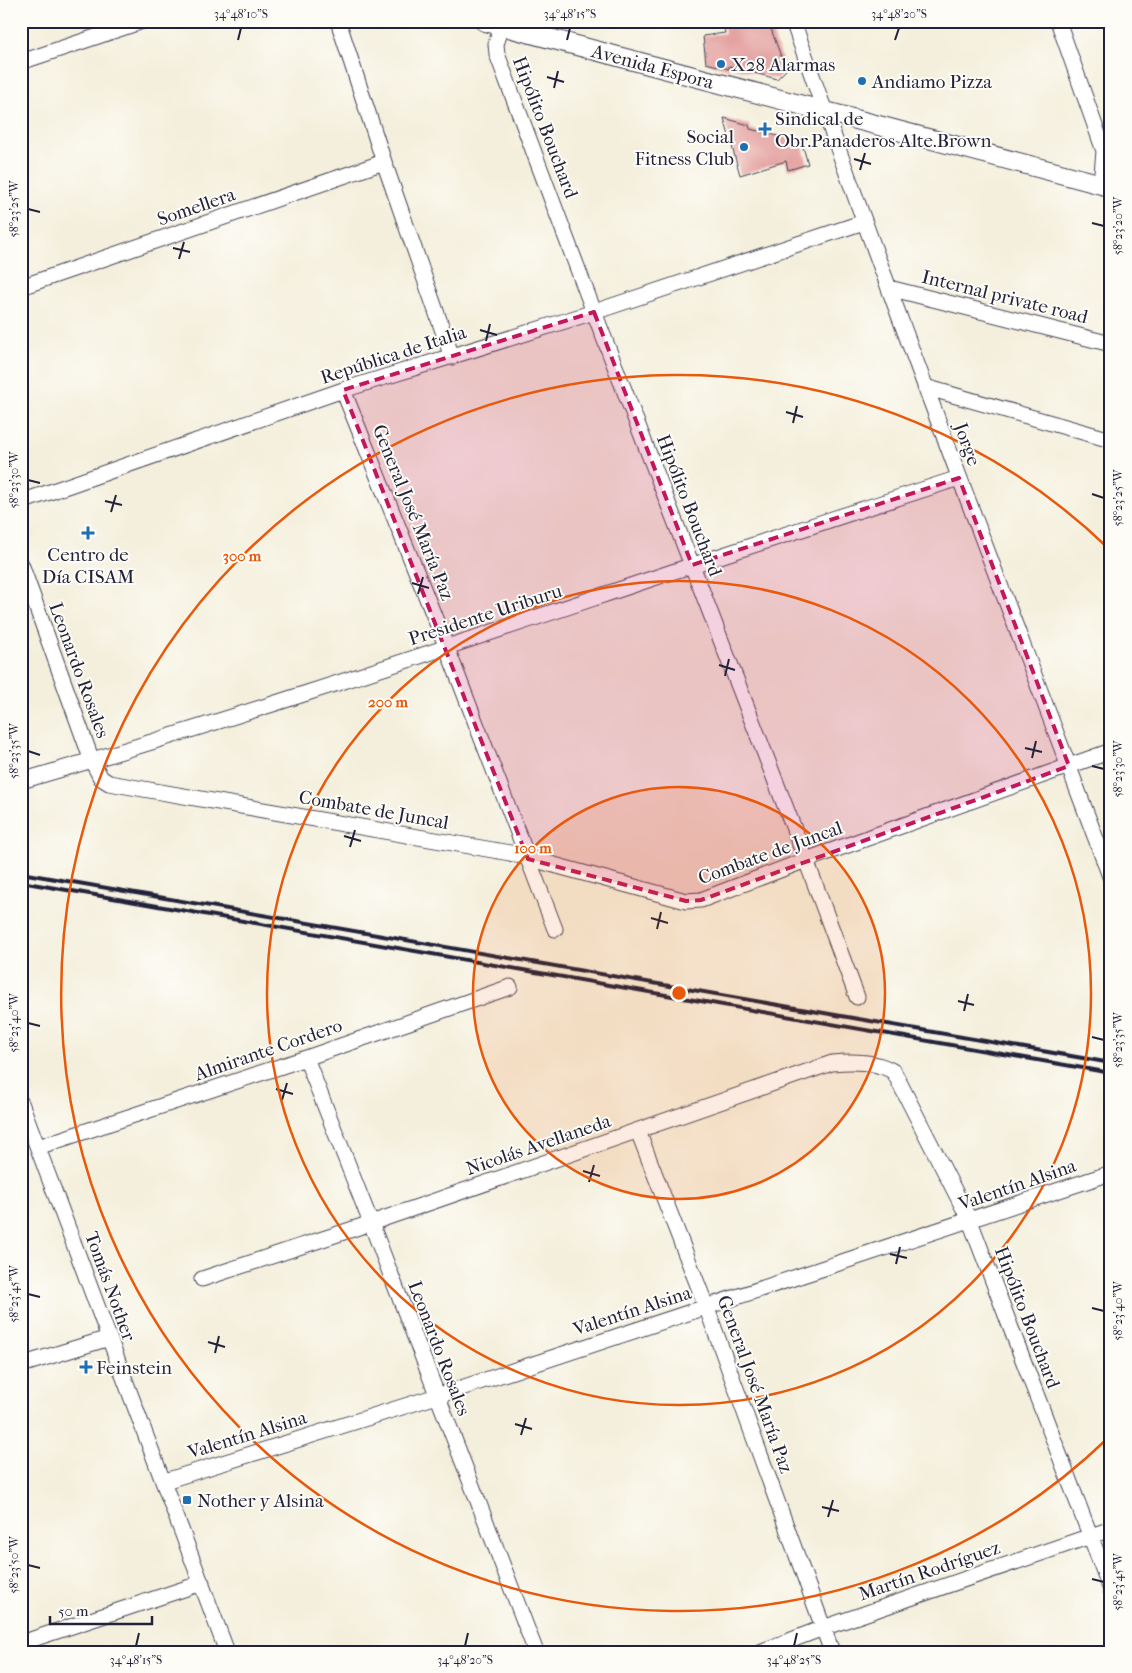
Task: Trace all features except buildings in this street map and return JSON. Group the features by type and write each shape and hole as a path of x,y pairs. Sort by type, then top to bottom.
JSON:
{"main road":[{"name":"Avenida Espora","path":"493,24 1106,186"}],"street":[{"path":"21,62 143,21"},
{"path":"338,21 384,162 452,357"},
{"name":"Jorge","path":"793,21 925,387 1111,879"},
{"path":"1058,21 1104,151 1106,186"},
{"name":"Hipólito Bouchard","path":"493,24 497,54 594,312 806,860 856,997"},
{"name":"Somellera","path":"21,287 384,162"},
{"name":"República de Italia","path":"21,502 343,390 594,312 864,222"},
{"name":"Internal private road","path":"889,288 1111,344"},
{"path":"925,387 1111,440"},
{"name":"General José María Paz","path":"343,390 447,648 555,929"},
{"name":"Presidente Uriburu","path":"21,781 92,761 447,648 692,565 959,478"},
{"name":"Leonardo Rosales","path":"21,564 92,761"},
{"name":"Combate de Juncal","path":"92,761 101,778 109,783 510,853 693,901 701,900 806,860 1111,751"},
{"name":"Almirante Cordero","path":"38,1147 306,1058 510,987"},
{"name":"Leonardo Rosales","path":"306,1058 536,1652"},
{"name":"Nicolás Avellaneda","path":"202,1279 371,1223 832,1064 846,1062 878,1065 888,1068"},
{"name":"Hipólito Bouchard","path":"888,1068 894,1072 970,1221 1111,1590"},
{"name":"Tomás Nother","path":"21,1103 228,1652"},
{"name":"General José María Paz","path":"638,1131 706,1306 832,1652"},
{"name":"Valentín Alsina","path":"164,1481 437,1396 1111,1173"},
{"path":"21,1364 109,1338"},
{"name":"Martín Rodríguez","path":"760,1652 823,1628 1111,1529"},
{"path":"21,1643 202,1583"}],"highlighted area":[{"path":"594,312 692,565 959,478 1069,766 701,900 686,901 528,859 343,390"}],"railway":[{"path":"21,873 1111,1063"},
{"path":"21,882 1111,1073"}],"place":[{"name":"X28 Alarmas","path":"721,64"},
{"name":"Andiamo Pizza","path":"862,81"},
{"name":"Sindical de Obr.Panaderos Alte.Brown","path":"765,129"},
{"name":"Social Fitness Club","path":"744,147"},
{"name":"Centro de Día CISAM","path":"88,533"},
{"name":"Feinstein","path":"86,1367"},
{"name":"Nother y Alsina","path":"187,1500"}]}
